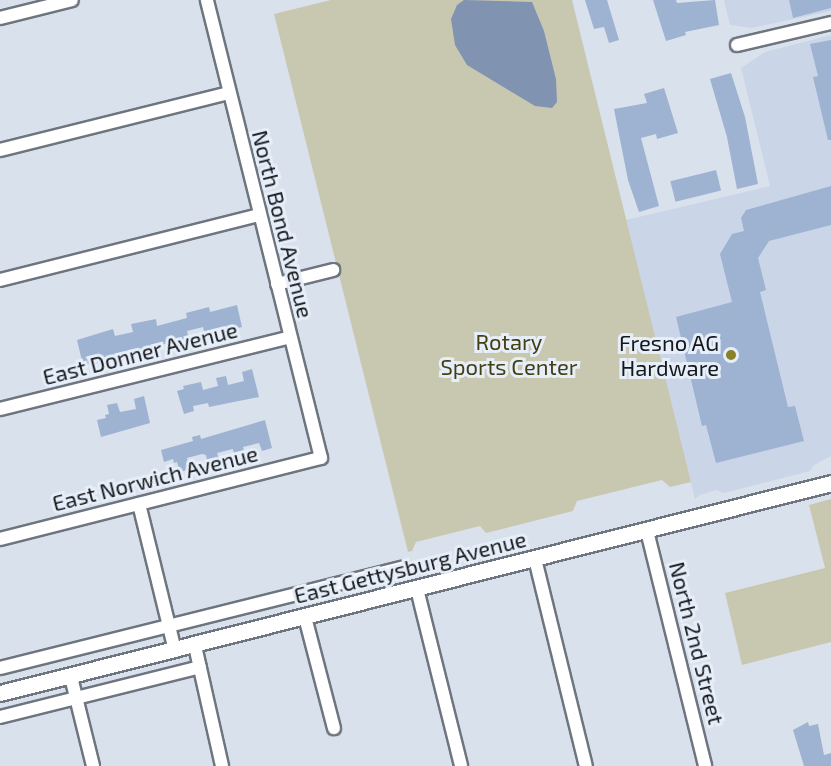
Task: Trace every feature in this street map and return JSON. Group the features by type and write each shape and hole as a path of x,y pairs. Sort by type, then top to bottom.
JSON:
{"street":[{"path":"0,18 28,5 72,0"},
{"name":"North Bond Avenue","path":"207,0 321,458"},
{"path":"737,45 831,22"},
{"path":"0,150 229,93"},
{"path":"0,280 260,215"},
{"path":"277,284 333,270"},
{"name":"East Donner Avenue","path":"0,409 290,337"},
{"name":"East Norwich Avenue","path":"0,539 321,458"},
{"name":"East Gettysburg Avenue","path":"0,693 176,651 831,483"},
{"path":"139,504 176,651"},
{"name":"North 2nd Street","path":"647,531 705,766"},
{"path":"535,559 586,766"},
{"name":"East Gettysburg Avenue","path":"0,668 404,567"},
{"path":"417,589 461,766"},
{"path":"305,617 334,728"},
{"path":"195,646 222,766"},
{"path":"0,717 200,667"},
{"path":"71,677 93,766"}],"shaded area":[{"path":"724,0 831,0 831,11 751,28 730,25"},
{"path":"831,35 831,456 814,465 810,471 724,493 716,490 695,499 626,220 770,186 741,68 765,52"}],"green space":[{"name":"Rotary Sports Center","path":"331,0 572,0 691,482 670,487 662,480 577,501 573,511 486,533 480,526 416,542 412,551 408,552 274,14"},
{"path":"831,499 831,642 742,665 725,593 825,568 809,505"}],"water":[{"path":"464,0 532,2 544,31 556,79 557,102 552,108 535,106 467,65 455,45 451,19 457,5"}],"building":[{"path":"585,0 607,0 619,40 609,43 604,27 594,29"},
{"path":"653,0 676,0 677,3 715,0 719,25 685,32 686,35 666,41"},
{"path":"789,0 831,0 831,8 793,18"},
{"path":"831,40 831,140 828,140 813,77 818,76 810,44"},
{"path":"731,73 745,117 758,184 737,189 727,137 710,79"},
{"path":"664,88 678,133 657,139 656,134 641,138 659,206 639,212 628,180 614,109 647,103 644,94"},
{"path":"716,170 721,190 675,202 670,181"},
{"path":"831,186 831,225 769,241 758,258 766,290 760,292 788,407 795,406 804,441 716,463 706,425 702,426 676,317 732,302 720,254 732,234 744,231 741,218 746,210"},
{"path":"237,305 242,327 234,329 233,325 215,330 216,334 205,336 203,327 187,331 189,340 181,342 180,339 128,355 127,352 107,357 107,361 83,365 77,340 113,329 115,336 133,332 131,324 156,319 157,326 187,318 186,313 209,307 210,312"},
{"path":"252,369 259,397 209,407 208,403 193,406 194,411 184,414 177,391 184,389 183,386 201,382 203,390 218,386 216,378 226,376 228,385 244,381 242,372"},
{"path":"144,396 150,423 101,437 97,420 106,418 105,415 109,414 107,405 117,403 120,412 136,409 134,399"},
{"path":"265,420 272,448 262,451 259,443 243,447 245,455 235,458 233,449 217,453 220,462 208,465 206,455 202,454 187,458 190,469 180,472 177,462 174,463 173,459 164,462 161,450 193,441 192,437 200,435 201,439"},
{"path":"808,722 809,726 818,724 824,755 831,753 831,766 804,766 793,730"}],"place":[{"name":"Fresno AG Hardware","path":"731,355"}]}
